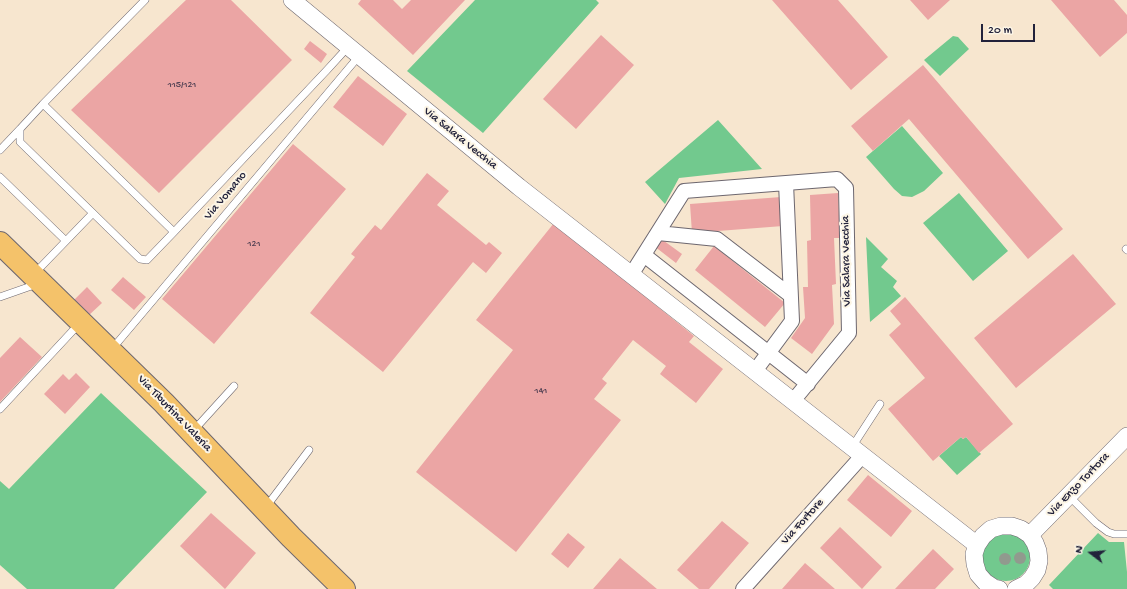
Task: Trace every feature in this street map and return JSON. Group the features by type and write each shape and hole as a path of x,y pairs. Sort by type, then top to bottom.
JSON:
{"main road":[{"name":"Via Tiburtina Valeria","path":"0,243 192,432 344,589"}],"street":[{"name":"Via Salara Vecchia","path":"292,0 525,192 977,544"},
{"name":"Via Salara Vecchia","path":"632,275 684,191 837,179 846,188 849,333 793,401"},
{"path":"755,371 792,321 786,183"},
{"path":"658,233 717,239 790,295"},
{"path":"644,255 808,384"},
{"name":"Via Enzo Tortora","path":"1030,535 1127,436"},
{"name":"Via Fortore","path":"743,589 857,451"},
{"path":"987,587 978,574 974,554 977,544 983,536 991,529 1001,526 1012,526 1021,529 1030,535 1035,543 1039,561 1037,570 1024,587"}],"lane":[{"path":"0,150 145,0"},
{"path":"20,129 20,142 92,214 140,259 147,260 354,51"},
{"name":"Via Vomano","path":"111,351 354,51"},
{"path":"43,104 174,232"},
{"path":"0,178 66,241"},
{"path":"0,298 37,279 66,241 92,214"},
{"path":"0,409 81,322"},
{"path":"192,432 234,386"},
{"path":"857,451 880,404"},
{"path":"264,508 309,450"},
{"path":"1069,495 1096,523 1108,532 1114,534 1127,534"}],"green space":[{"path":"475,0 596,0 599,3 483,133 407,71"},
{"path":"953,36 958,37 969,49 940,76 924,60"},
{"path":"718,120 762,169 679,178 665,204 645,182"},
{"path":"902,126 943,173 924,191 912,197 902,196 866,157"},
{"path":"959,193 1008,251 973,281 923,223"},
{"path":"866,237 888,259 881,267 897,281 893,287 901,296 870,322"},
{"path":"101,393 207,492 114,589 27,589 0,565 0,481 9,489"},
{"path":"961,437 963,439 966,437 981,454 957,475 939,456"},
{"path":"1006,533 1015,535 1023,540 1028,548 1030,557 1028,566 1023,574 1015,579 1006,581 997,579 989,574 984,566 982,557 984,548 989,540 997,535"},
{"path":"1098,533 1109,542 1124,542 1127,589 1053,589 1049,585"}],"building":[{"path":"186,0 231,0 292,60 159,193 71,110"},
{"path":"361,0 393,0 402,9 411,0 465,0 413,55 358,4"},
{"path":"772,0 838,0 888,57 851,90"},
{"path":"910,0 950,0 928,20"},
{"path":"1051,0 1114,0 1127,15 1127,33 1100,57"},
{"path":"601,35 634,65 576,129 543,99"},
{"path":"310,41 327,54 321,63 304,49"},
{"path":"923,65 1063,229 1028,259 909,119 873,151 851,126"},
{"path":"358,76 407,114 383,146 333,107"},
{"path":"293,144 346,189 214,344 162,299"},
{"path":"427,173 449,191 437,205 486,245 489,242 502,253 486,273 473,262 383,372 310,313 355,257 351,254 375,225 381,230"},
{"path":"838,193 840,238 834,238 836,284 832,285 834,324 812,354 791,338 805,318 803,287 808,287 807,241 811,240 810,195"},
{"path":"781,197 783,226 692,233 690,204"},
{"path":"554,223 694,336 689,342 723,369 696,403 660,374 666,366 633,340 602,379 607,383 594,399 621,420 516,552 416,472 513,350 476,320"},
{"path":"660,238 682,254 676,263 654,246"},
{"path":"714,246 785,303 765,327 695,270"},
{"path":"1073,254 1116,304 1016,388 974,338"},
{"path":"123,277 146,297 134,310 111,290"},
{"path":"87,287 102,303 88,316 73,301"},
{"path":"905,297 1013,424 979,453 966,437 963,439 961,437 933,461 888,409 925,378 889,335 901,324 890,311"},
{"path":"20,337 42,357 0,402 0,358"},
{"path":"76,373 90,387 65,414 44,394 63,374 69,380"},
{"path":"868,475 912,511 891,537 847,500"},
{"path":"211,513 256,553 225,589 180,546"},
{"path":"722,521 749,543 709,589 699,589 677,570"},
{"path":"840,527 882,567 862,589 820,548"},
{"path":"568,533 585,547 568,568 551,554"},
{"path":"933,549 954,569 935,589 895,589"},
{"path":"620,558 657,589 593,589"},
{"path":"805,563 835,589 782,589"}]}
